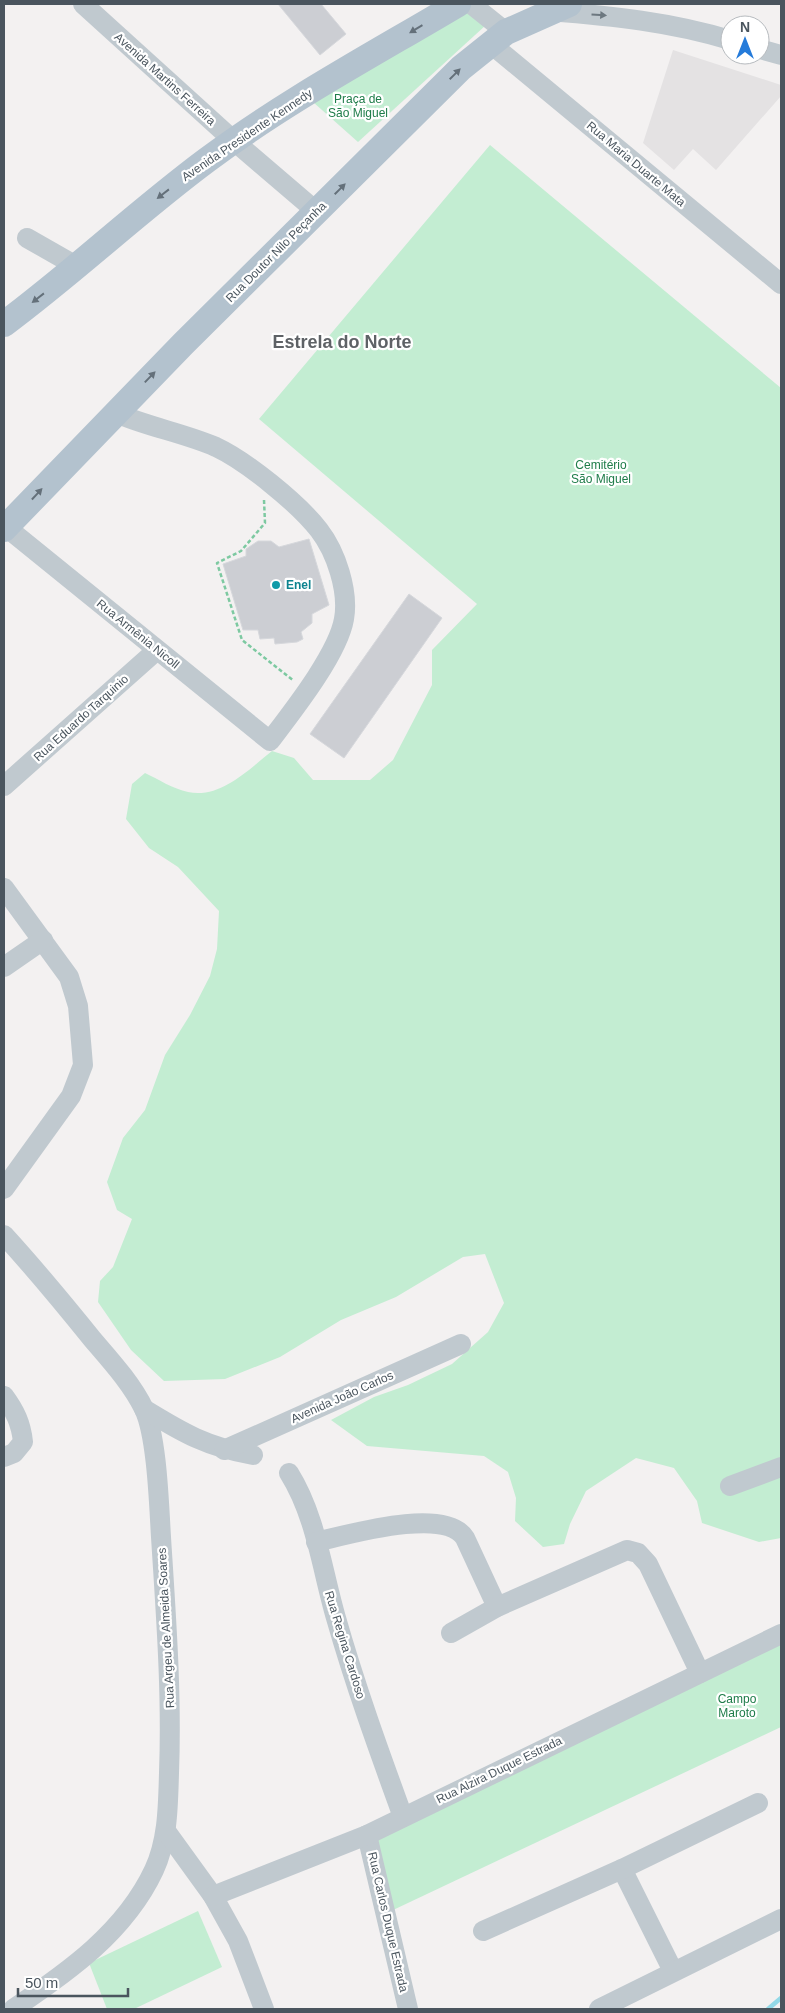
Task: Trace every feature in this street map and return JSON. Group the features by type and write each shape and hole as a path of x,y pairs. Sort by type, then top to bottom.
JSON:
{"main road":[{"name":"Avenida Presidente Kennedy","path":"4,324 78,267 156,199 234,141 322,84 458,4"},
{"name":"Rua Doutor Nilo Peçanha","path":"5,528 116,413 461,68 499,38 560,8"}],"street":[{"name":"Avenida Martins Ferreira","path":"83,4 234,141 317,212"},
{"name":"Rua Maria Duarte Mata","path":"471,4 499,38 781,284"},
{"path":"560,8 691,28 720,37"},
{"path":"27,238 78,267"},
{"path":"116,413 136,422 217,448 262,478 319,530 336,560 344,592 344,619 334,644 307,692"},
{"name":"Rua Armênia Nicoll","path":"5,528 270,742 307,692"},
{"name":"Rua Eduardo Tarquinio","path":"4,786 157,650"},
{"path":"4,888 69,977 78,1006 83,1065 71,1096 4,1189"},
{"path":"4,967 43,940"},
{"name":"Rua Argeu de Almeida Soares","path":"4,1235 36,1269 117,1369 144,1409 151,1432 168,1645 171,1727 166,1831 154,1869 135,1902 104,1940 70,1971 13,2009"},
{"name":"Avenida João Carlos","path":"224,1450 461,1344"},
{"path":"4,1396 18,1419 23,1442 14,1453 4,1457"},
{"path":"144,1409 188,1436 224,1450 253,1455"},
{"path":"730,1486 781,1467"},
{"name":"Rua Regina Cardoso","path":"289,1473 295,1483 316,1542 336,1618 370,1726 403,1817"},
{"path":"316,1542 409,1522 432,1523 452,1528 463,1534 466,1538 497,1607"},
{"path":"451,1633 497,1607 627,1550 638,1553 648,1564 700,1673"},
{"name":"Rua Alzira Duque Estrada","path":"213,1896 367,1835 781,1634"},
{"path":"483,1931 622,1868 758,1803"},
{"path":"166,1831 213,1896 238,1940 264,2009"},
{"name":"Rua Carlos Duque Estrada","path":"367,1835 408,2009"},
{"path":"622,1868 673,1971"},
{"path":"598,2009 781,1919"}],"path":[{"path":"262,478 265,523 241,551 218,563 242,640 307,692"}],"shaded area":[{"path":"673,50 781,85 781,96 716,170 693,149 674,170 643,143"}],"green space":[{"name":"Praça de São Miguel","path":"467,9 486,25 358,142 313,102"},
{"name":"Cemitério São Miguel","path":"490,145 781,388 781,1538 759,1542 702,1523 697,1501 674,1468 636,1458 586,1491 570,1524 564,1544 543,1547 515,1521 516,1498 508,1472 484,1456 367,1446 331,1420 374,1397 408,1385 452,1364 488,1332 504,1303 485,1254 463,1257 396,1297 341,1320 280,1357 225,1379 164,1381 131,1350 98,1302 100,1281 113,1267 132,1219 117,1210 107,1182 123,1138 145,1110 165,1055 190,1015 210,976 217,949 219,911 178,867 149,848 126,819 132,784 145,773 182,791 200,793 211,791 233,781 272,751 294,758 313,780 370,780 393,760 432,685 432,650 477,604 259,419"},
{"name":"Campo Maroto","path":"781,1640 781,1727 391,1911 373,1839"},
{"path":"198,1911 222,1967 134,2009 107,2009 89,1963"}],"building":[{"path":"278,4 321,4 346,34 320,55"},
{"name":"Enel","path":"309,539 329,605 312,614 312,623 301,632 303,639 297,642 275,644 274,638 260,639 258,630 243,630 223,564 246,556 246,549 258,541 271,541 279,547"},
{"path":"409,594 442,618 344,758 310,734"}],"waterway":[{"path":"768,2009 781,1998"}],"place":[{"name":"Enel","path":"276,585"}],"district":[{"name":"Estrela do Norte","path":"342,342"}]}
